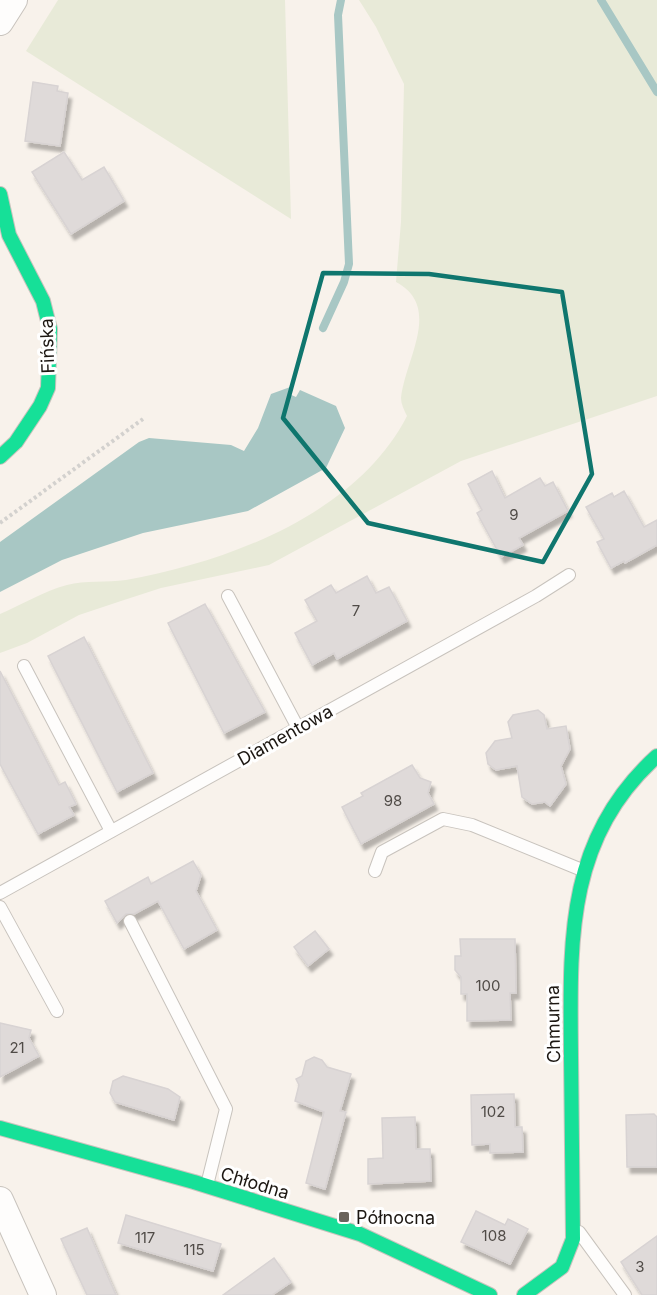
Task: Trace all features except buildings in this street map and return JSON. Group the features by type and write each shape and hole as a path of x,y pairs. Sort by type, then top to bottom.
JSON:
{"street":[{"path":"0,22 14,0"},
{"name":"Fińska","path":"0,194 9,235 43,301 50,329 48,388 40,406 16,442 0,457"},
{"name":"Chmurna","path":"524,1295 552,1277 567,1262 573,1239 570,960 572,925 583,870 594,841 613,806 635,775 657,756"},
{"name":"Chłodna","path":"0,1128 207,1186 360,1234 490,1295"},
{"path":"0,1200 43,1295"}],"lane":[{"name":"Diamentowa","path":"0,893 569,575"},
{"path":"228,596 298,728"},
{"path":"24,666 111,831"},
{"path":"375,871 382,852 443,819 472,825 583,870"},
{"path":"0,908 57,1011"},
{"path":"130,921 226,1109 207,1186"},
{"path":"573,1224 625,1295"}],"path":[{"path":"0,524 143,419"}],"highlighted area":[{"path":"323,273 429,274 562,292 592,474 543,562 368,523 283,418"}],"green space":[{"path":"58,0 285,0 291,219 26,51"},
{"path":"359,0 657,0 657,396 461,461 269,565 161,588 121,601 79,615 27,643 0,653 0,614 41,594 74,583 126,580 206,561 286,528 323,506 356,480 385,450 407,416 401,398 418,335 419,319 417,305 410,293 396,282 401,222 404,84 376,27"}],"water":[{"path":"293,386 289,394 296,397 300,390 336,406 345,428 326,468 248,511 143,533 62,560 0,592 0,542 139,442 149,438 231,445 244,451 258,428 271,394"}],"waterway":[{"path":"323,328 344,282 349,264 338,15 341,0"},
{"path":"601,0 657,92"}],"traffic: fast":[{"path":"0,194 9,235 43,301 50,329 48,388 40,406 16,442 0,457"},
{"path":"524,1295 562,1267 573,1239 571,973 579,894 589,857 605,822 627,788 657,756"},
{"path":"0,1128 194,1182 360,1234 490,1295"}],"place":[{"name":"Północna","path":"344,1217"}]}
